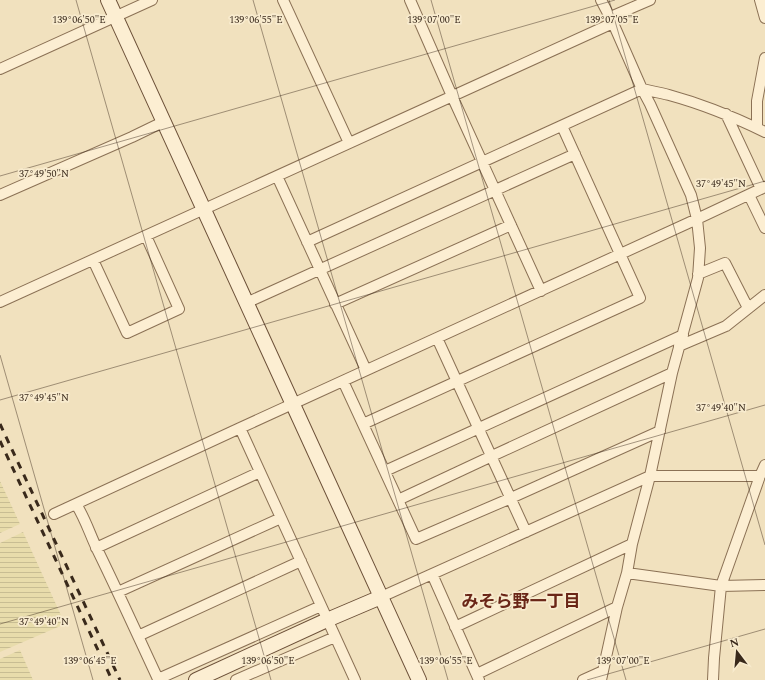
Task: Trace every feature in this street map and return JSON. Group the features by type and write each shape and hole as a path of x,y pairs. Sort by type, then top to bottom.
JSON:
{"street":[{"path":"108,0 419,680"},
{"path":"0,70 152,0"},
{"path":"283,0 349,143"},
{"path":"410,0 541,291"},
{"path":"583,680 602,676 617,607 627,573 632,544 650,476 672,373 698,274 700,248 697,219 691,195 613,23 601,0"},
{"path":"613,23 615,15 650,0"},
{"path":"760,0 765,18"},
{"path":"0,302 613,23"},
{"path":"761,130 757,101 765,58"},
{"path":"307,242 642,89 668,95 719,111 761,130"},
{"path":"54,514 763,188 726,114"},
{"path":"0,195 163,122"},
{"path":"363,424 640,298 562,126"},
{"path":"246,303 575,154"},
{"path":"277,176 366,370"},
{"path":"749,195 765,228"},
{"path":"335,304 511,225"},
{"path":"93,260 127,333 179,309 146,236"},
{"path":"698,274 725,263 748,308"},
{"path":"679,346 726,326 765,295"},
{"path":"385,471 683,335"},
{"path":"437,338 526,532"},
{"path":"398,500 672,373"},
{"path":"343,380 416,539 660,431"},
{"path":"240,428 355,680"},
{"path":"713,680 721,586 765,465"},
{"path":"96,548 260,472"},
{"path":"196,680 650,476 760,476"},
{"path":"76,504 83,515 96,548 158,679 321,606"},
{"path":"118,592 281,518"},
{"path":"456,627 632,544"},
{"path":"138,636 301,561"},
{"path":"627,573 721,586 765,585"},
{"path":"432,574 478,677 617,607"},
{"path":"236,680 335,637"}],"shaded area":[{"path":"0,481 20,524 0,533"},
{"path":"23,532 65,624 0,652 0,543"},
{"path":"20,650 33,680 0,680 0,659"}],"railway":[{"path":"0,424 120,680"},
{"path":"0,441 112,680"}],"district":[{"name":"みそら野一丁目","path":"521,601"}]}
